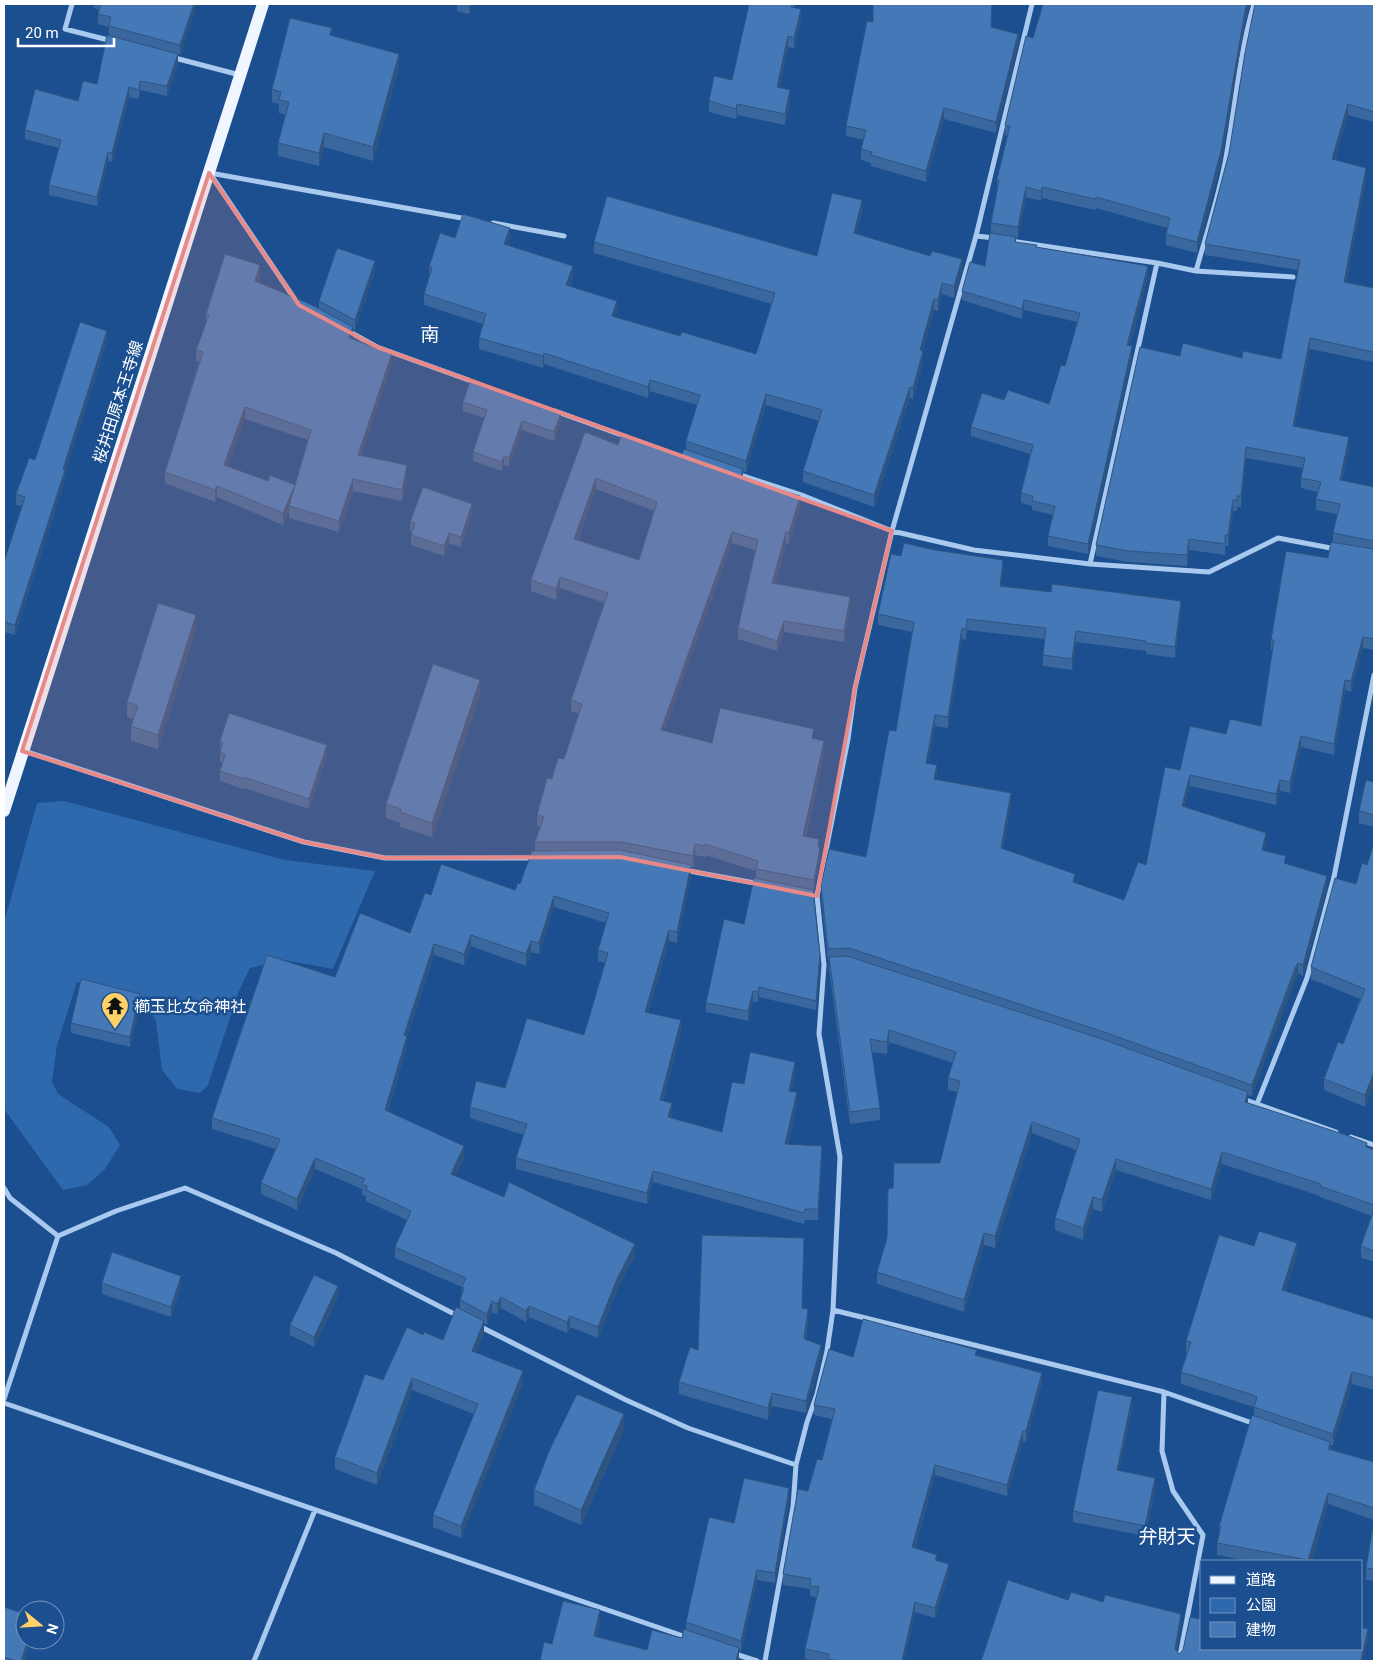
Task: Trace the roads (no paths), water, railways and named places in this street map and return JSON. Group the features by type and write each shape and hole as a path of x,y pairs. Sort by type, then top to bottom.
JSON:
{"main road":[{"name":"桜井田原本王寺線","path":"4,811 264,4"}],"street":[{"path":"72,4 65,29 121,43"},
{"path":"765,1661 793,1507 796,1465 806,1422 818,1394 833,1310 840,1156 819,1034 824,965 816,896 848,739 856,688 892,531 976,236 1032,4"},
{"path":"1196,271 1225,165 1245,35 1254,4"},
{"path":"167,56 241,76"},
{"path":"209,173 478,221"},
{"path":"209,173 299,305"},
{"path":"488,222 564,236"},
{"path":"976,236 1158,263 1196,271 1293,277"},
{"path":"1090,564 1158,263"},
{"path":"342,328 377,347 478,383"},
{"path":"552,410 635,439"},
{"path":"728,471 804,496 892,531 974,550 1090,564 1209,572 1278,538 1346,550"},
{"path":"1257,1104 1307,978 1334,877 1374,675"},
{"path":"22,751 304,842 385,858 542,858"},
{"path":"676,868 770,886"},
{"path":"807,894 816,896"},
{"path":"824,965 832,964"},
{"path":"1239,1097 1338,1132"},
{"path":"1347,1136 1374,1145"},
{"path":"4,1188 10,1198 58,1236"},
{"path":"4,1399 58,1236 116,1211 185,1188 336,1253 466,1320"},
{"path":"833,1310 1164,1392 1264,1427"},
{"path":"475,1324 618,1396 688,1428 796,1465"},
{"path":"1164,1392 1162,1451 1174,1491 1203,1535 1179,1661"},
{"path":"4,1403 691,1639"},
{"path":"254,1661 315,1510"},
{"path":"729,1652 757,1661"}],"place":[{"name":"櫛玉比女命神社","path":"115,1030"}],"district":[{"name":"南","path":"430,334"},
{"name":"弁財天","path":"1167,1536"}]}
